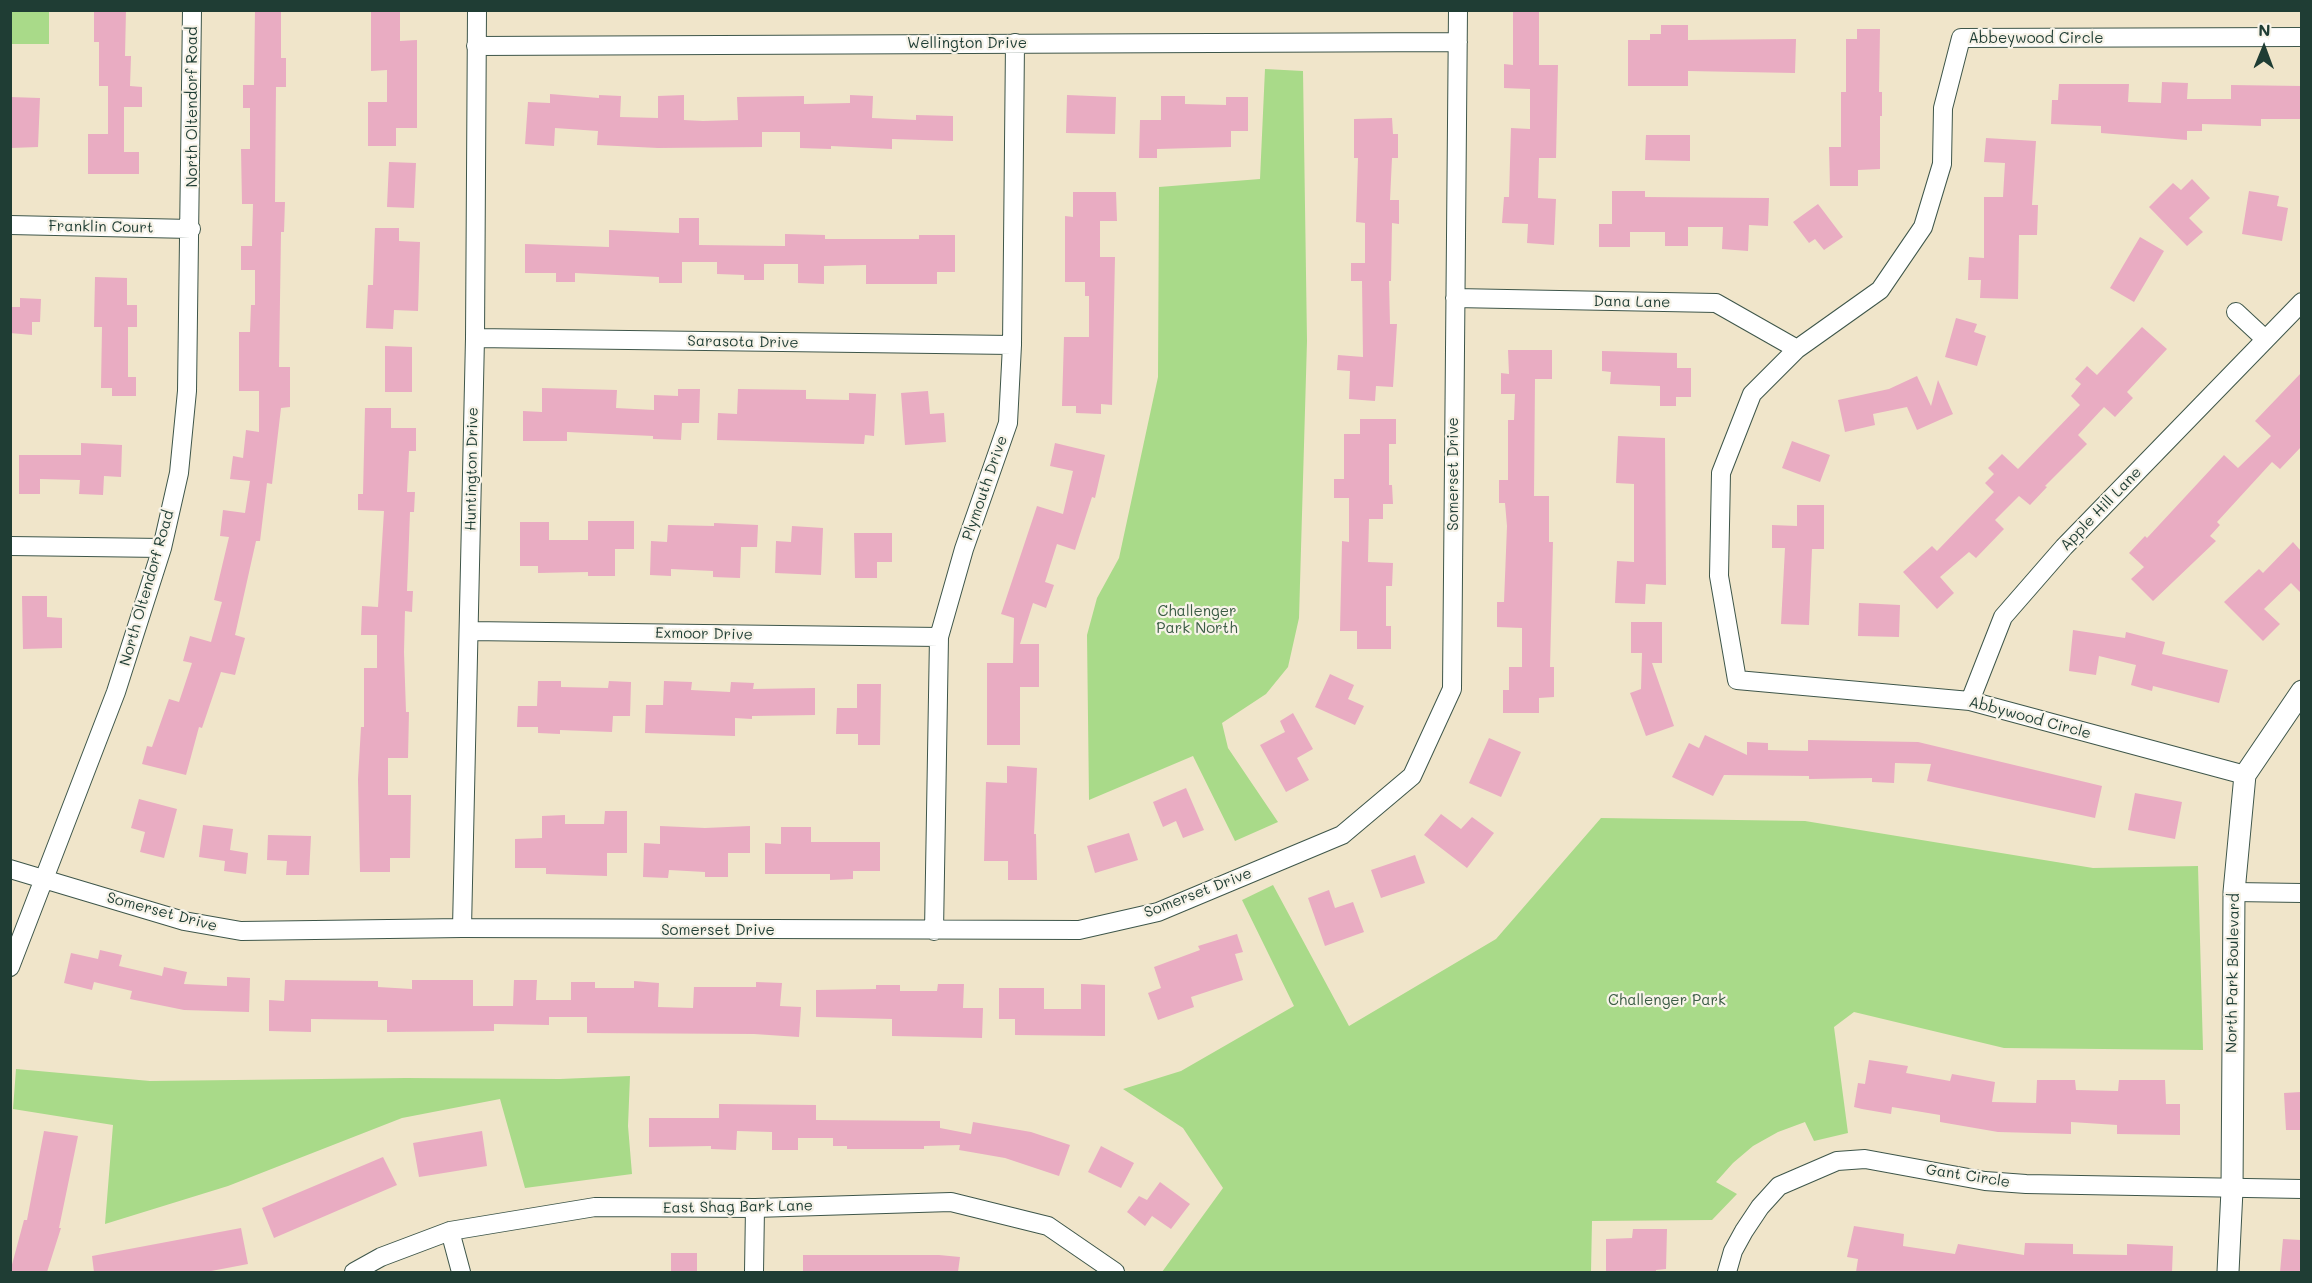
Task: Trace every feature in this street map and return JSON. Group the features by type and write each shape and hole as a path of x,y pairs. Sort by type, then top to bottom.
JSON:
{"street":[{"name":"North Oltendorf Road","path":"10,967 116,692 162,548 179,473 187,391 191,229 192,10"},
{"name":"Huntington Drive","path":"462,928 475,338 477,10"},
{"name":"Somerset Drive","path":"10,869 184,921 242,931 462,928 1079,930 1158,912 1342,835 1412,776 1452,689 1458,10"},
{"name":"Abbeywood Circle","path":"1737,680 1719,576 1720,472 1752,394 1797,349 1880,290 1923,227 1942,164 1943,108 1960,38 2301,37"},
{"name":"Wellington Drive","path":"476,46 1458,42"},
{"name":"Plymouth Drive","path":"934,931 939,637 964,549 1008,423 1012,345 1015,43"},
{"name":"Franklin Court","path":"10,225 191,229"},
{"name":"Dana Lane","path":"1455,298 1716,303 1797,349"},
{"name":"Apple Hill Lane","path":"1970,701 2003,617 2064,547 2301,302"},
{"path":"2236,312 2265,339"},
{"name":"Sarasota Drive","path":"475,338 1012,345"},
{"path":"10,546 162,548"},
{"name":"Exmoor Drive","path":"469,631 939,637"},
{"name":"Abbywood Circle","path":"1737,680 1970,701 2246,775"},
{"name":"North Park Boulevard","path":"2228,1272 2232,1190 2234,892 2246,775 2301,692"},
{"path":"2234,892 2301,892"},
{"name":"Gant Circle","path":"1727,1272 1732,1251 1744,1231 1760,1207 1779,1186 1837,1161 1865,1159 1985,1182 2232,1190 2301,1189"},
{"name":"East Shag Bark Lane","path":"354,1272 381,1257 450,1231 595,1207 755,1208 951,1202 1048,1226 1115,1272"},
{"path":"754,1272 755,1208"},
{"path":"450,1231 461,1272"}],"green space":[{"path":"11,10 49,11 49,44 11,44"},
{"name":"Challenger Park North","path":"1265,69 1303,71 1307,341 1299,618 1288,667 1266,694 1222,723 1228,748 1278,822 1235,841 1193,756 1089,800 1087,635 1097,598 1119,558 1158,377 1159,187 1260,179"},
{"name":"Challenger Park","path":"1601,818 1805,821 2093,868 2198,866 2203,1050 2004,1048 1854,1012 1834,1027 1848,1133 1814,1141 1805,1122 1778,1132 1753,1146 1716,1182 1737,1194 1712,1220 1592,1221 1591,1272 1162,1272 1223,1188 1183,1128 1123,1089 1181,1071 1294,1006 1242,900 1273,885 1349,1026 1496,939"},
{"path":"16,1069 150,1081 560,1079 630,1076 628,1126 632,1174 525,1188 500,1099 402,1118 228,1186 105,1224 113,1125 13,1109"}],"building":[{"path":"94,10 126,10 125,56 131,56 130,86 142,87 142,107 124,107 124,152 139,152 139,174 88,174 88,134 108,134 108,86 99,86 99,42 94,42"},
{"path":"255,10 281,10 281,58 286,58 286,87 276,87 275,202 285,202 284,232 281,232 279,367 290,367 290,407 281,408 272,484 267,483 260,541 256,541 235,635 245,638 235,675 221,672 202,728 199,727 186,775 142,764 147,746 152,747 169,699 179,702 192,663 183,661 190,636 211,642 222,602 214,600 229,537 220,536 223,510 245,513 250,481 230,479 233,456 243,458 246,430 259,432 259,391 239,391 239,332 250,332 251,305 255,305 255,270 241,270 241,246 252,246 253,204 242,204 241,149 250,149 250,108 243,108 243,85 254,85"},
{"path":"371,10 400,10 400,41 417,40 417,128 396,128 396,146 368,146 368,102 387,102 387,70 371,71"},
{"path":"1513,10 1539,10 1539,65 1558,65 1556,158 1539,158 1538,198 1556,199 1554,245 1527,243 1528,224 1502,223 1504,197 1509,197 1511,128 1530,129 1530,89 1504,88 1504,64 1513,65"},
{"path":"1661,25 1688,25 1688,40 1796,39 1795,73 1688,71 1688,86 1628,86 1628,40 1650,40 1650,34 1661,34"},
{"path":"1857,29 1880,29 1879,92 1882,92 1882,116 1880,116 1880,169 1858,170 1858,186 1830,186 1829,147 1841,147 1841,92 1846,92 1846,39 1857,39"},
{"path":"2162,82 2188,83 2187,99 2231,99 2231,85 2301,86 2301,119 2261,119 2261,126 2202,124 2202,131 2187,131 2187,140 2101,133 2101,126 2051,124 2052,100 2058,100 2059,84 2129,84 2128,102 2161,103"},
{"path":"550,94 599,98 599,95 621,96 620,117 658,118 658,96 684,95 684,120 703,121 738,120 737,97 804,96 804,104 850,103 850,95 873,96 872,118 916,120 916,115 953,116 953,141 892,139 892,149 831,146 831,149 800,148 800,132 762,132 762,147 658,148 597,145 598,131 555,128 554,146 525,144 528,102 550,103"},
{"path":"1067,95 1116,97 1115,134 1066,133"},
{"path":"1161,96 1185,96 1185,104 1226,105 1226,97 1248,97 1248,131 1231,131 1231,147 1157,149 1157,158 1139,158 1140,120 1161,120"},
{"path":"10,97 40,98 38,147 11,148"},
{"path":"1392,118 1393,134 1398,134 1398,158 1392,158 1390,200 1399,200 1399,224 1392,223 1391,281 1389,281 1390,324 1397,324 1393,387 1376,386 1375,401 1349,399 1350,371 1337,370 1338,355 1363,357 1362,281 1351,281 1351,263 1365,263 1365,223 1356,222 1358,158 1354,158 1354,119"},
{"path":"1646,135 1690,135 1690,161 1645,160"},
{"path":"1986,138 2036,141 2032,205 2038,205 2037,235 2019,235 2018,299 1980,298 1981,280 1968,280 1969,257 1984,258 1984,197 2003,197 2005,163 1984,162"},
{"path":"389,162 416,163 414,208 387,207"},
{"path":"2192,179 2210,198 2189,218 2203,232 2187,246 2149,207 2173,183 2181,190"},
{"path":"1612,191 1645,191 1645,197 1769,198 1768,226 1749,225 1748,251 1722,249 1723,227 1688,227 1688,246 1665,246 1665,232 1630,232 1630,247 1599,247 1599,224 1612,224"},
{"path":"2249,191 2279,196 2277,206 2288,208 2282,241 2242,234"},
{"path":"1073,192 1116,192 1117,221 1100,221 1100,257 1115,257 1112,405 1101,404 1101,414 1076,413 1076,406 1062,406 1064,337 1089,337 1089,296 1085,296 1085,282 1065,282 1065,216 1073,217"},
{"path":"1818,204 1843,237 1824,250 1815,239 1809,243 1793,222"},
{"path":"679,218 699,218 699,245 785,246 785,234 825,235 825,239 919,239 919,235 955,235 955,272 937,272 937,284 866,284 866,265 824,266 824,284 798,283 798,264 764,264 764,280 744,280 744,275 717,274 717,262 682,262 682,283 659,283 659,277 575,273 575,282 556,282 556,273 525,273 525,244 609,247 609,230 679,233"},
{"path":"375,228 399,228 399,241 420,242 418,311 394,310 393,329 366,328 368,285 373,285"},
{"path":"2140,237 2164,251 2134,302 2110,288"},
{"path":"95,277 127,278 127,305 137,305 137,327 128,327 128,377 136,377 136,396 112,396 112,388 101,388 102,327 94,327"},
{"path":"20,298 41,299 40,322 32,322 32,335 10,333 10,307 20,307"},
{"path":"1956,318 1977,324 1974,332 1986,336 1977,366 1945,357"},
{"path":"2142,327 2167,349 2127,392 2133,398 2115,417 2104,407 2078,435 2087,444 2045,486 2047,487 2030,505 2019,496 1995,520 2004,529 1976,558 1969,552 1940,577 1954,593 1937,609 1903,572 1932,546 1937,551 1994,492 1985,483 1994,474 1988,468 2002,454 2018,469 2080,405 2071,396 2081,384 2075,379 2087,366 2097,375"},
{"path":"385,346 412,347 412,392 385,392"},
{"path":"1508,350 1552,350 1552,379 1535,379 1534,496 1549,496 1549,542 1553,542 1550,667 1554,667 1554,697 1539,698 1539,713 1503,713 1503,690 1509,690 1509,667 1522,667 1522,628 1497,627 1497,602 1504,602 1507,526 1505,503 1499,503 1499,480 1508,480 1508,420 1514,420 1515,394 1501,394 1501,373 1509,374"},
{"path":"1602,351 1677,353 1677,368 1691,368 1691,397 1676,397 1676,406 1660,406 1660,386 1610,384 1611,372 1602,371"},
{"path":"2301,373 2301,447 2280,469 2272,462 2217,522 2220,525 2210,536 2216,541 2153,601 2131,579 2144,567 2129,553 2145,536 2147,538 2224,455 2238,468 2271,436 2255,421"},
{"path":"1917,376 1931,406 1938,380 1953,414 1917,430 1907,407 1873,414 1875,425 1845,432 1838,400 1889,389"},
{"path":"542,388 617,390 616,408 654,410 654,395 678,396 678,389 700,389 699,423 682,423 681,440 653,439 653,436 567,432 567,441 523,441 523,411 542,412"},
{"path":"738,389 806,390 806,399 849,400 849,393 876,394 874,436 865,435 864,444 717,440 718,413 737,414"},
{"path":"928,391 930,414 944,413 946,442 905,445 901,393"},
{"path":"365,408 391,408 391,428 416,428 416,451 409,451 407,492 415,492 414,512 410,512 407,591 413,591 412,612 405,611 406,712 409,712 408,758 388,758 388,795 411,795 410,858 390,858 390,872 360,872 358,779 361,727 364,727 364,668 377,668 377,635 361,635 362,606 378,607 384,511 358,510 358,494 363,494"},
{"path":"1360,419 1396,419 1396,444 1389,444 1389,485 1392,485 1393,504 1383,504 1383,519 1369,519 1368,562 1393,563 1392,586 1386,586 1386,626 1391,626 1391,649 1357,649 1357,631 1340,631 1342,541 1349,542 1349,498 1334,498 1334,479 1344,479 1344,434 1360,434"},
{"path":"1618,436 1665,438 1666,585 1646,584 1645,604 1615,603 1617,561 1634,562 1634,484 1616,483"},
{"path":"1792,441 1830,455 1820,482 1782,468"},
{"path":"81,443 122,445 121,477 104,476 103,495 79,494 80,480 40,479 40,494 19,494 19,455 81,455"},
{"path":"1055,443 1105,455 1095,498 1092,497 1075,550 1057,544 1045,582 1054,585 1046,608 1033,603 1020,644 1039,644 1039,687 1020,687 1020,745 987,745 987,663 1013,663 1014,618 1001,614 1037,506 1063,514 1073,471 1050,466"},
{"path":"1797,505 1824,505 1824,549 1812,549 1809,625 1781,624 1785,548 1772,548 1772,525 1797,526"},
{"path":"588,521 634,521 634,549 615,549 615,576 588,576 588,572 538,573 538,566 520,566 520,522 549,522 549,540 588,540"},
{"path":"714,523 758,525 757,547 741,547 740,578 713,577 713,571 671,569 671,576 650,575 651,541 667,542 668,525 714,526"},
{"path":"792,526 823,528 821,575 775,573 776,541 791,542"},
{"path":"854,533 892,533 892,562 877,562 877,578 855,578"},
{"path":"2293,542 2301,551 2301,593 2291,583 2264,609 2280,624 2263,641 2224,602 2259,569 2263,573"},
{"path":"22,596 47,596 47,617 62,618 62,648 23,649"},
{"path":"1859,603 1900,605 1899,637 1858,636"},
{"path":"1631,622 1662,622 1662,663 1652,663 1674,726 1646,736 1630,693 1641,689 1642,653 1631,653"},
{"path":"2073,630 2125,638 2126,632 2165,642 2162,654 2228,670 2219,703 2153,686 2152,691 2131,685 2136,665 2099,656 2096,675 2069,671"},
{"path":"1330,674 1354,685 1348,699 1364,706 1355,725 1315,707"},
{"path":"538,681 561,681 561,687 608,688 609,681 631,682 630,716 613,716 612,732 560,730 560,734 538,733 538,727 517,727 518,706 537,706"},
{"path":"664,681 692,682 691,690 730,692 731,682 754,683 753,689 815,688 815,715 735,718 735,736 645,733 646,705 663,705"},
{"path":"857,684 881,684 880,745 858,745 858,734 836,734 837,708 857,708"},
{"path":"1293,713 1313,749 1297,758 1309,780 1286,792 1260,745 1285,732 1280,721"},
{"path":"1705,735 1747,755 1747,742 1768,743 1768,750 1808,751 1808,740 1918,742 2102,786 2095,818 1927,781 1931,764 1895,763 1894,783 1872,782 1872,778 1809,779 1809,776 1724,775 1713,796 1672,777 1689,743 1699,748"},
{"path":"1489,738 1521,752 1501,797 1469,783"},
{"path":"1007,766 1037,768 1034,834 1036,834 1037,880 1008,880 1008,861 984,861 986,782 1007,783"},
{"path":"1186,788 1204,830 1183,838 1176,821 1163,827 1153,802"},
{"path":"2135,793 2182,802 2175,839 2128,830"},
{"path":"139,799 177,809 164,858 140,852 145,832 131,828"},
{"path":"605,811 627,811 627,853 607,853 607,876 546,874 546,868 515,868 515,839 542,838 542,816 565,815 565,824 604,824"},
{"path":"1441,814 1461,829 1472,817 1494,833 1467,868 1424,835"},
{"path":"203,825 233,829 230,850 248,853 246,874 224,871 225,861 199,857"},
{"path":"660,826 705,828 750,826 750,853 728,853 728,877 705,877 705,872 669,870 668,878 643,877 644,843 660,844"},
{"path":"781,827 811,827 811,842 880,842 880,871 853,871 853,879 830,880 830,874 765,874 765,843 781,844"},
{"path":"1129,833 1138,860 1095,873 1087,846"},
{"path":"268,835 311,836 309,875 286,875 287,861 267,860"},
{"path":"1415,855 1425,883 1381,898 1371,870"},
{"path":"1329,890 1335,908 1353,902 1364,932 1325,946 1308,898"},
{"path":"1237,934 1243,952 1235,954 1243,980 1191,997 1194,1007 1158,1020 1148,993 1161,988 1154,967 1200,950 1198,946"},
{"path":"100,950 122,955 119,966 162,976 164,967 187,972 184,984 227,986 227,977 250,978 249,1012 184,1010 130,999 132,991 94,982 92,990 64,983 71,953 98,959"},
{"path":"285,980 378,981 378,987 412,989 412,980 473,980 473,1006 513,1006 514,980 537,980 536,1000 571,1000 571,982 595,982 595,988 634,988 634,981 659,983 658,1007 693,1008 694,987 756,987 756,982 782,983 780,1006 801,1007 799,1037 754,1034 587,1033 587,1017 549,1017 549,1025 494,1024 494,1031 387,1032 387,1020 311,1019 311,1032 269,1031 269,1000 284,1001"},
{"path":"938,984 964,984 963,1008 983,1008 982,1038 892,1036 892,1019 816,1017 816,990 876,989 876,985 900,985 900,991 937,991"},
{"path":"1081,984 1105,985 1105,1036 1015,1035 1015,1019 999,1019 999,988 1044,988 1044,1009 1081,1009"},
{"path":"1869,1060 1908,1066 1906,1073 1950,1081 1952,1074 1995,1082 1992,1102 2036,1103 2037,1080 2075,1080 2076,1090 2118,1091 2119,1080 2165,1080 2166,1104 2180,1104 2180,1135 2117,1134 2117,1125 2071,1122 2071,1134 1998,1132 1940,1122 1940,1115 1892,1107 1891,1114 1854,1107 1858,1083 1865,1084"},
{"path":"2301,1092 2301,1130 2286,1130 2284,1093"},
{"path":"719,1104 816,1105 816,1120 940,1121 940,1128 971,1134 973,1122 1031,1132 1070,1145 1059,1176 1005,1158 959,1150 960,1145 924,1146 924,1149 847,1149 847,1146 833,1146 833,1138 798,1138 798,1150 772,1150 772,1132 737,1131 736,1150 711,1149 711,1146 649,1147 649,1118 719,1118"},
{"path":"44,1131 78,1136 59,1228 61,1228 47,1272 10,1272 24,1220 27,1220"},
{"path":"482,1131 487,1166 419,1177 413,1143"},
{"path":"1101,1146 1134,1163 1121,1188 1088,1172"},
{"path":"383,1157 397,1185 274,1238 262,1208"},
{"path":"1160,1182 1190,1204 1171,1229 1152,1216 1145,1226 1127,1212 1139,1196 1147,1200"},
{"path":"1854,1226 1904,1234 1903,1246 1955,1254 1958,1244 2024,1255 2025,1243 2073,1244 2073,1254 2127,1255 2127,1244 2173,1246 2172,1272 1856,1272 1858,1259 1847,1257"},
{"path":"241,1228 248,1264 206,1272 94,1272 92,1256"},
{"path":"1633,1229 1667,1229 1666,1269 1656,1270 1656,1272 1606,1272 1606,1239 1632,1238"},
{"path":"2283,1239 2301,1240 2301,1272 2280,1272"},
{"path":"671,1253 697,1253 697,1272 671,1272"},
{"path":"803,1255 960,1257 958,1272 803,1272"}]}
